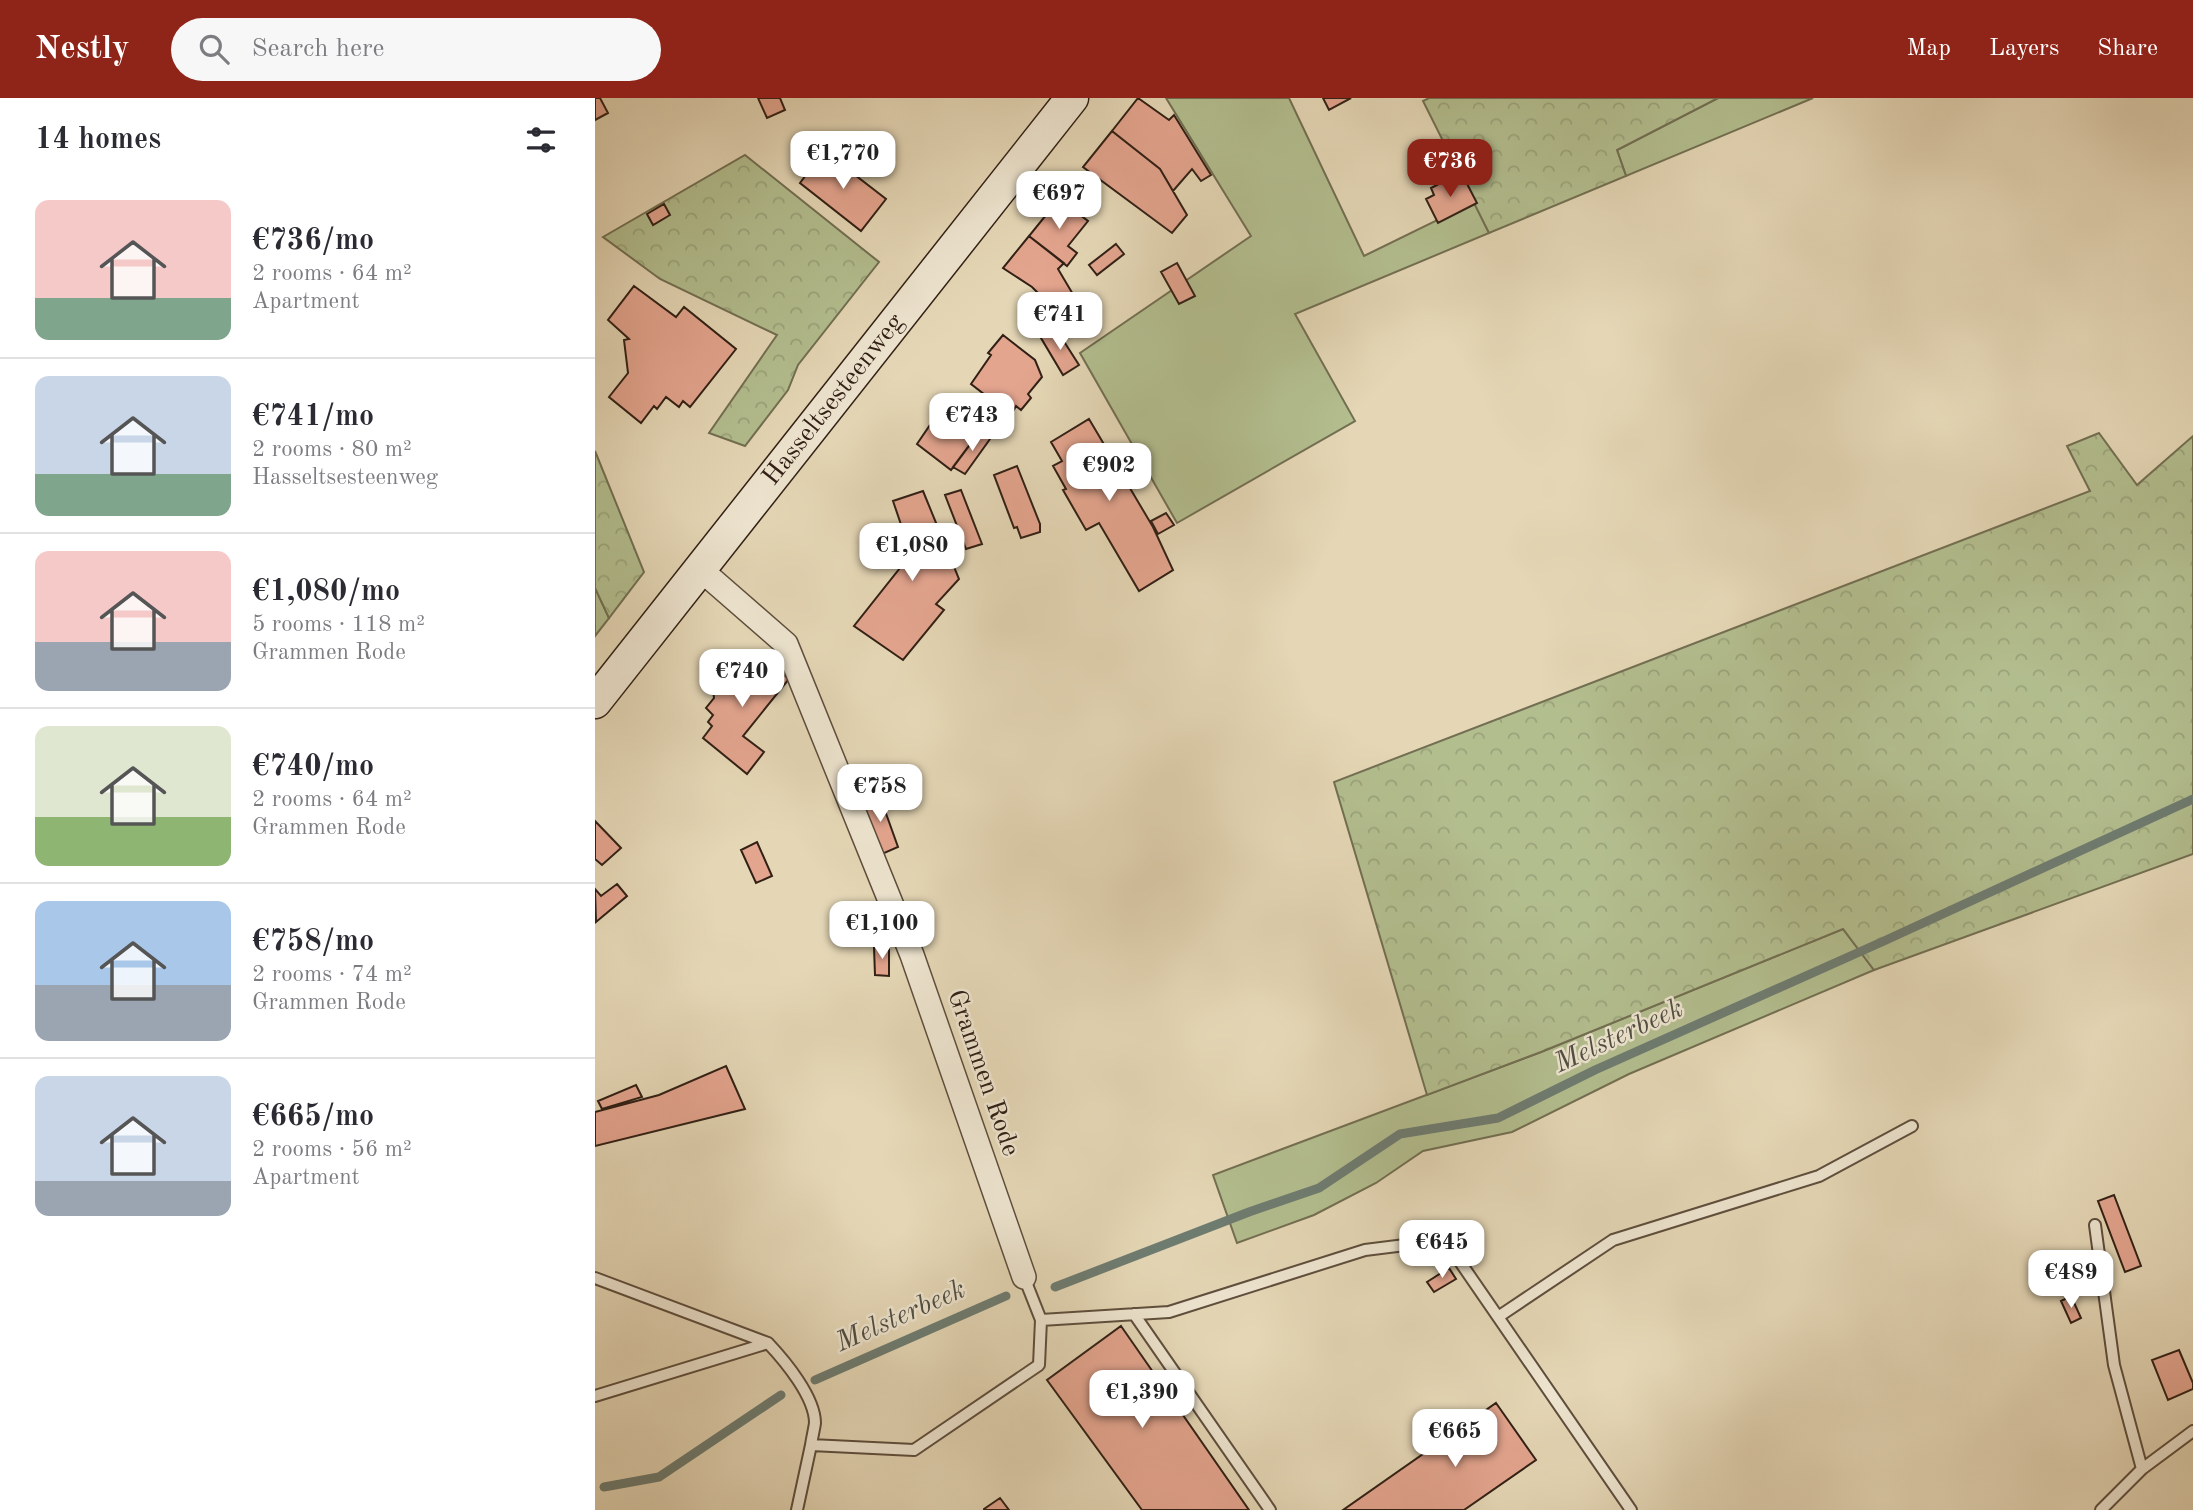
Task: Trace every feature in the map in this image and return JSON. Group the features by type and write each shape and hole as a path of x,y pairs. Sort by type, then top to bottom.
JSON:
{"main road":[{"name":"Hasseltsesteenweg","path":"595,702 1072,98"}],"street":[{"name":"Grammen Rode","path":"700,569 786,644 912,955 1024,1277"}],"lane":[{"path":"1498,1317 1613,1240 1819,1176 1912,1126"},
{"path":"2095,1225 2113,1365 2142,1469"},
{"path":"1041,1320 1169,1312 1365,1250 1445,1240 1631,1510"},
{"path":"810,1445 914,1450 1039,1365 1041,1320 1024,1277"},
{"path":"595,1278 768,1343 787,1363 810,1404 815,1421 797,1510"},
{"path":"1133,1314 1270,1510"},
{"path":"595,1396 768,1343"},
{"path":"2101,1510 2142,1469 2193,1431"}],"green space":[{"path":"1166,98 1289,98 1364,256 1474,202 1489,233 1295,314 1355,421 1177,523 1080,353 1251,236"},
{"path":"1429,98 1718,98 1617,150 1626,176 1489,233 1423,101"},
{"path":"1718,98 1813,98 1626,176 1617,150"},
{"path":"745,155 879,262 798,365 788,390 745,446 709,433 777,335 660,279 603,237"},
{"path":"2099,433 2137,485 2193,436 2193,854 1874,970 1843,929 1541,1052 1427,1095 1334,782 2090,491 2067,446"},
{"path":"595,451 644,572 609,618 595,588"},
{"path":"595,588 609,618 595,636"},
{"path":"1843,929 1874,970 1629,1074 1512,1132 1423,1151 1376,1183 1314,1215 1237,1243 1213,1175 1541,1052"}],"building":[{"path":"595,98 600,98 608,113 595,120"},
{"path":"758,98 780,98 785,110 767,118"},
{"path":"1138,98 1169,120 1174,115 1211,175 1201,181 1192,169 1173,191 1160,169 1112,131"},
{"path":"1323,98 1351,98 1329,110"},
{"path":"1112,131 1160,169 1187,215 1172,233 1083,167"},
{"path":"824,151 886,199 861,231 800,183"},
{"path":"1454,176 1457,182 1464,178 1477,203 1438,223 1426,199 1434,195 1431,188"},
{"path":"1059,199 1088,221 1068,246 1077,253 1067,266 1029,236"},
{"path":"664,204 670,215 653,225 647,214"},
{"path":"1029,236 1064,263 1058,269 1087,318 1068,331 1032,287 1003,268"},
{"path":"1116,244 1124,254 1097,275 1089,265"},
{"path":"1177,263 1195,296 1179,304 1161,272"},
{"path":"634,286 676,317 684,307 736,349 690,407 683,401 679,407 666,397 657,409 654,406 641,423 609,397 628,373 624,340 629,339 608,320"},
{"path":"1056,329 1079,365 1063,375 1041,338"},
{"path":"1003,335 1035,360 1042,377 1028,394 1031,398 1021,410 1016,406 1011,415 971,384 991,355 988,353"},
{"path":"956,402 984,426 951,470 917,444 930,425 934,428"},
{"path":"1089,419 1153,527 1173,570 1139,591 1099,523 1086,530 1063,490 1066,489 1053,466 1062,461 1051,442"},
{"path":"980,431 990,439 965,474 953,467"},
{"path":"1118,445 1137,479 1128,484 1109,451"},
{"path":"1017,466 1040,524 1040,532 1021,538 1017,527 1014,528 994,475"},
{"path":"961,490 982,544 966,549 945,495"},
{"path":"923,491 959,579 936,604 944,610 903,660 854,626 911,554 893,501"},
{"path":"1166,513 1174,525 1158,534 1151,521"},
{"path":"744,653 756,664 762,657 789,679 743,736 764,752 747,774 703,738 712,726 708,722 713,715 706,708 714,698 713,690"},
{"path":"879,794 898,847 882,854 862,801"},
{"path":"595,821 621,848 602,865 595,859"},
{"path":"757,842 772,876 756,883 741,850"},
{"path":"617,884 627,896 596,922 595,889 601,896"},
{"path":"874,947 889,947 889,976 875,975"},
{"path":"726,1066 745,1109 595,1146 595,1112 659,1095"},
{"path":"636,1085 642,1097 602,1109 598,1101"},
{"path":"2114,1195 2141,1266 2125,1272 2098,1201"},
{"path":"1449,1268 1456,1279 1434,1292 1427,1282"},
{"path":"2071,1296 2081,1318 2071,1323 2061,1301"},
{"path":"1121,1326 1249,1510 1142,1510 1047,1380"},
{"path":"2179,1350 2193,1389 2168,1400 2152,1360"},
{"path":"1496,1403 1536,1460 1464,1510 1343,1510"},
{"path":"1000,1498 1009,1510 984,1510 984,1509"}],"waterway":[{"name":"Melsterbeek","path":"1055,1287 1249,1212 1319,1188 1400,1134 1498,1118 1595,1070 2193,799"},
{"name":"Melsterbeek","path":"815,1380 1006,1296"},
{"name":"Melsterbeek","path":"604,1487 659,1477 781,1395"}]}
